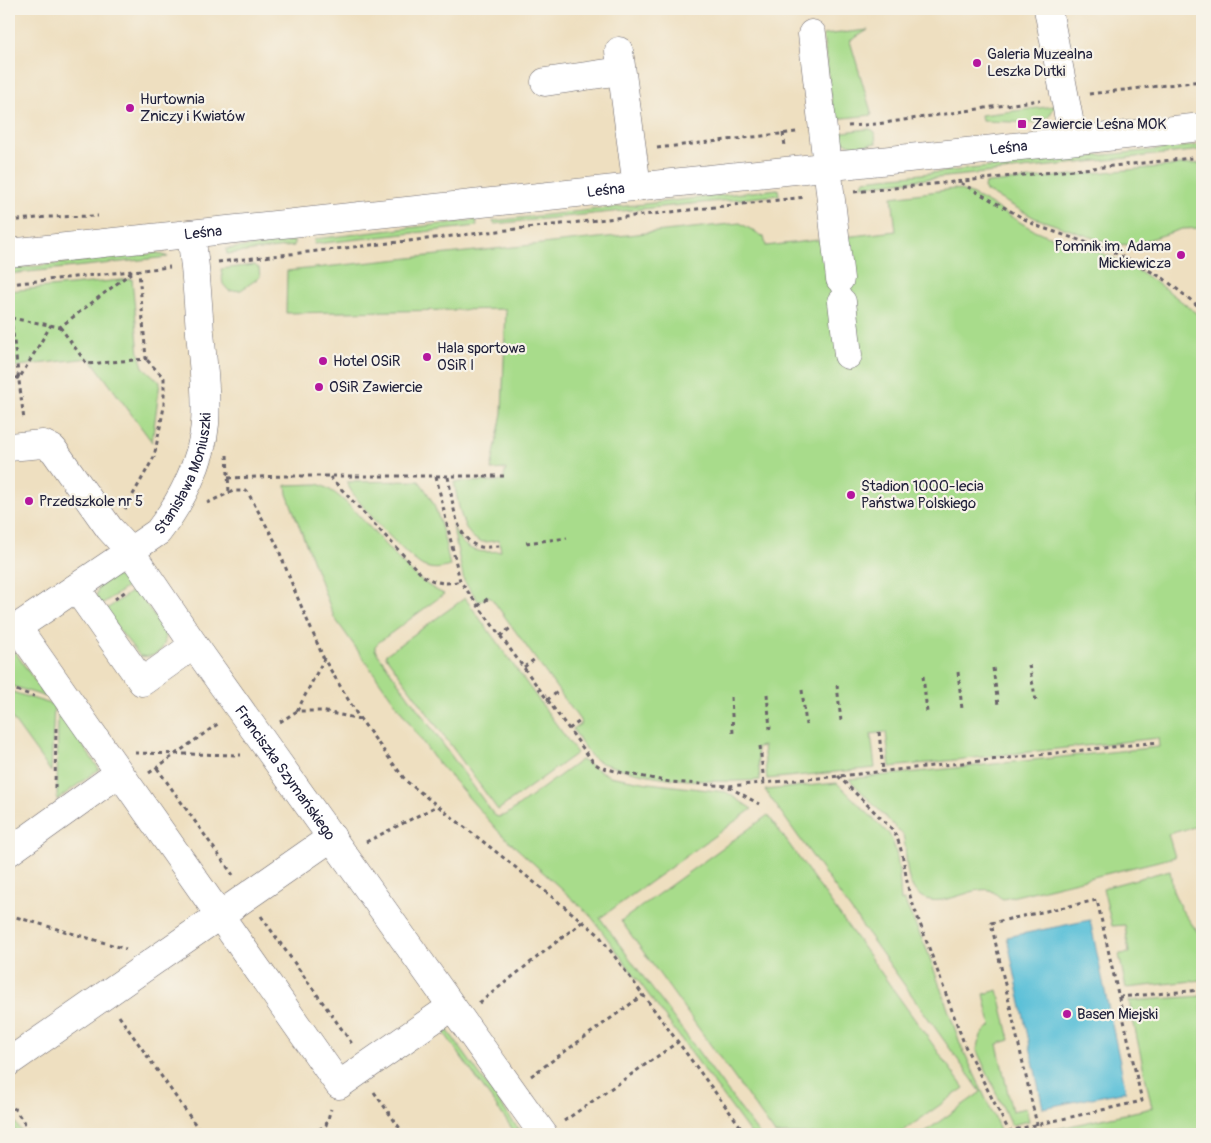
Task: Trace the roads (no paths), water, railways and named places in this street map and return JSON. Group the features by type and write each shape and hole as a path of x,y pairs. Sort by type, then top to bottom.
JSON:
{"street":[{"path":"1048,9 1073,140"},
{"path":"812,34 848,355"},
{"path":"545,82 620,61 636,187"},
{"name":"Leśna","path":"9,254 1202,127"},
{"name":"Stanisława Moniuszki","path":"13,630 158,532 168,519 188,480 199,454 205,426 206,398 191,234"},
{"name":"Franciszka Szymańskiego","path":"17,438 44,444 53,449 109,528 130,551 148,576 194,645 332,837 462,1008 550,1130"},
{"path":"76,588 142,682 194,645"},
{"path":"13,630 130,768 220,915 352,1068 462,1008"},
{"path":"9,852 130,768"},
{"path":"9,1062 332,837"}],"water":[{"name":"Basen Miejski","path":"1090,920 1126,1091 1043,1108 1007,937"}],"place":[{"name":"Galeria Muzealna Leszka Dutki","path":"977,63"},
{"name":"Hurtownia Zniczy i Kwiatów","path":"130,108"},
{"name":"Zawiercie Leśna MOK","path":"1022,124"},
{"name":"Pomnik im. Adama Mickiewicza","path":"1181,255"},
{"name":"Hala sportowa OSiR I","path":"427,357"},
{"name":"Hotel OSiR","path":"323,361"},
{"name":"OSiR Zawiercie","path":"319,387"},
{"name":"Stadion 1000-lecia Państwa Polskiego","path":"851,495"},
{"name":"Przedszkole nr 5","path":"29,501"},
{"name":"Basen Miejski","path":"1067,1014"}]}
